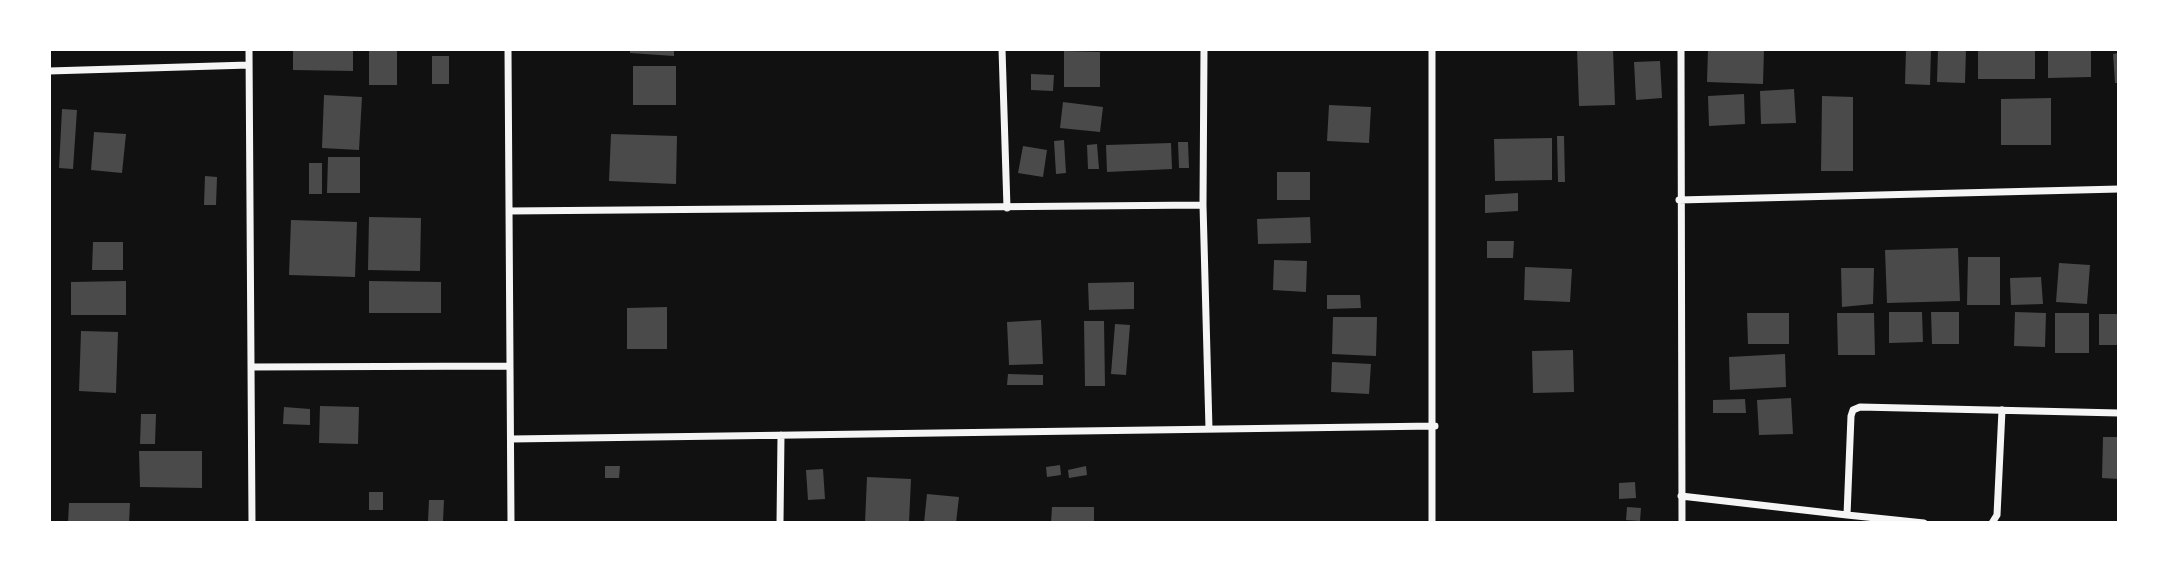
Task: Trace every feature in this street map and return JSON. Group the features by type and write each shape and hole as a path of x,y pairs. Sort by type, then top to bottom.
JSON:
{"street":[{"path":"249,49 252,523"},
{"path":"508,49 511,523"},
{"path":"1002,49 1007,208"},
{"path":"1204,49 1203,205 1209,429"},
{"path":"1432,49 1435,426 1432,523"},
{"path":"1681,49 1679,200 1682,523"},
{"path":"49,71 249,65"},
{"path":"1679,200 2119,189"},
{"path":"509,211 1203,205"},
{"path":"251,367 510,366"},
{"path":"1847,515 1853,410 1860,407 2119,413"},
{"path":"1992,523 1997,515 2001,410"},
{"path":"511,439 1435,426"},
{"path":"780,523 781,435"},
{"path":"1682,496 1924,523"}],"building":[{"path":"293,49 353,49 353,71 293,70"},
{"path":"369,49 397,49 397,85 369,85"},
{"path":"630,49 674,49 674,56 630,53"},
{"path":"1577,49 1613,49 1615,105 1579,106"},
{"path":"1708,49 1764,49 1763,84 1707,82"},
{"path":"1906,49 1931,49 1930,85 1905,84"},
{"path":"1938,49 1966,49 1965,83 1937,82"},
{"path":"1978,49 2035,49 2035,79 1978,79"},
{"path":"2048,49 2091,49 2091,77 2048,78"},
{"path":"1064,51 1100,52 1100,87 1064,87"},
{"path":"2119,53 2119,83 2115,83 2113,54"},
{"path":"432,56 449,56 449,84 432,84"},
{"path":"1660,61 1662,98 1636,100 1634,62"},
{"path":"633,66 676,66 676,105 633,105"},
{"path":"1031,74 1054,75 1053,91 1031,90"},
{"path":"1794,89 1796,123 1761,124 1760,91"},
{"path":"1744,94 1745,124 1709,126 1708,96"},
{"path":"324,95 362,97 359,150 322,148"},
{"path":"1822,96 1853,97 1853,171 1821,171"},
{"path":"2051,98 2051,145 2001,145 2001,99"},
{"path":"1063,102 1103,107 1100,132 1060,128"},
{"path":"1329,105 1371,107 1369,143 1327,141"},
{"path":"62,109 77,110 73,169 59,168"},
{"path":"94,132 126,134 122,173 91,170"},
{"path":"611,134 677,136 676,184 609,181"},
{"path":"1557,136 1564,136 1565,182 1558,182"},
{"path":"1552,138 1552,180 1495,181 1494,139"},
{"path":"1064,140 1066,173 1056,174 1054,141"},
{"path":"1178,142 1188,142 1189,168 1179,168"},
{"path":"1171,143 1172,169 1107,172 1106,145"},
{"path":"1097,144 1099,169 1088,169 1087,145"},
{"path":"1023,146 1047,150 1043,177 1018,173"},
{"path":"328,157 360,157 360,193 327,193"},
{"path":"309,163 322,163 322,194 309,194"},
{"path":"1277,172 1310,172 1310,200 1277,200"},
{"path":"205,176 217,177 216,205 204,205"},
{"path":"1518,193 1518,211 1485,213 1485,195"},
{"path":"369,217 421,218 420,271 368,270"},
{"path":"1310,217 1311,243 1258,244 1257,219"},
{"path":"291,220 357,222 355,277 289,275"},
{"path":"1487,241 1514,241 1513,258 1487,258"},
{"path":"93,242 123,242 123,270 92,270"},
{"path":"1958,248 1960,301 1887,303 1885,250"},
{"path":"1968,257 2000,257 2000,305 1967,305"},
{"path":"1274,260 1307,261 1306,292 1273,290"},
{"path":"2059,263 2090,265 2087,304 2056,302"},
{"path":"1525,267 1572,269 1570,302 1524,300"},
{"path":"1841,268 1874,268 1873,304 1842,307"},
{"path":"2041,277 2043,304 2011,305 2010,278"},
{"path":"126,281 126,315 71,315 71,282"},
{"path":"369,281 441,282 441,313 369,313"},
{"path":"1134,282 1134,309 1089,310 1088,283"},
{"path":"1327,295 1360,295 1361,308 1327,309"},
{"path":"667,307 667,349 627,349 627,308"},
{"path":"1889,312 1922,312 1923,342 1889,343"},
{"path":"1931,312 1959,312 1959,344 1932,344"},
{"path":"2015,312 2046,313 2045,347 2014,346"},
{"path":"1747,313 1789,313 1789,344 1748,344"},
{"path":"1837,313 1874,313 1875,355 1838,355"},
{"path":"2055,313 2089,313 2089,353 2055,353"},
{"path":"2099,314 2119,314 2119,345 2099,345"},
{"path":"1333,317 1377,317 1376,356 1332,354"},
{"path":"1041,320 1043,364 1009,365 1007,322"},
{"path":"1084,321 1104,321 1105,386 1085,386"},
{"path":"1115,324 1130,325 1126,375 1111,374"},
{"path":"81,331 118,332 116,393 79,391"},
{"path":"1573,350 1574,392 1533,393 1532,351"},
{"path":"1785,354 1786,387 1730,390 1729,357"},
{"path":"1332,362 1371,364 1369,394 1331,392"},
{"path":"1008,374 1043,375 1043,385 1007,385"},
{"path":"1791,398 1793,434 1759,435 1757,400"},
{"path":"1745,399 1746,413 1713,413 1713,400"},
{"path":"320,406 359,407 358,444 319,443"},
{"path":"284,407 310,409 310,425 283,424"},
{"path":"141,414 156,414 155,444 140,444"},
{"path":"2103,437 2119,437 2119,479 2102,478"},
{"path":"139,451 202,451 202,488 140,487"},
{"path":"1060,465 1061,475 1047,477 1046,467"},
{"path":"605,466 620,466 619,478 605,478"},
{"path":"1086,466 1087,475 1069,478 1068,470"},
{"path":"823,469 825,499 808,500 806,470"},
{"path":"867,477 911,479 909,523 865,523"},
{"path":"1635,482 1636,498 1619,499 1619,483"},
{"path":"369,492 383,492 383,510 369,510"},
{"path":"927,494 959,497 956,523 924,523"},
{"path":"429,500 444,500 443,521 428,521"},
{"path":"69,503 130,503 129,523 68,523"},
{"path":"1052,507 1094,507 1094,523 1051,523"},
{"path":"1627,507 1641,508 1640,521 1626,520"}]}
